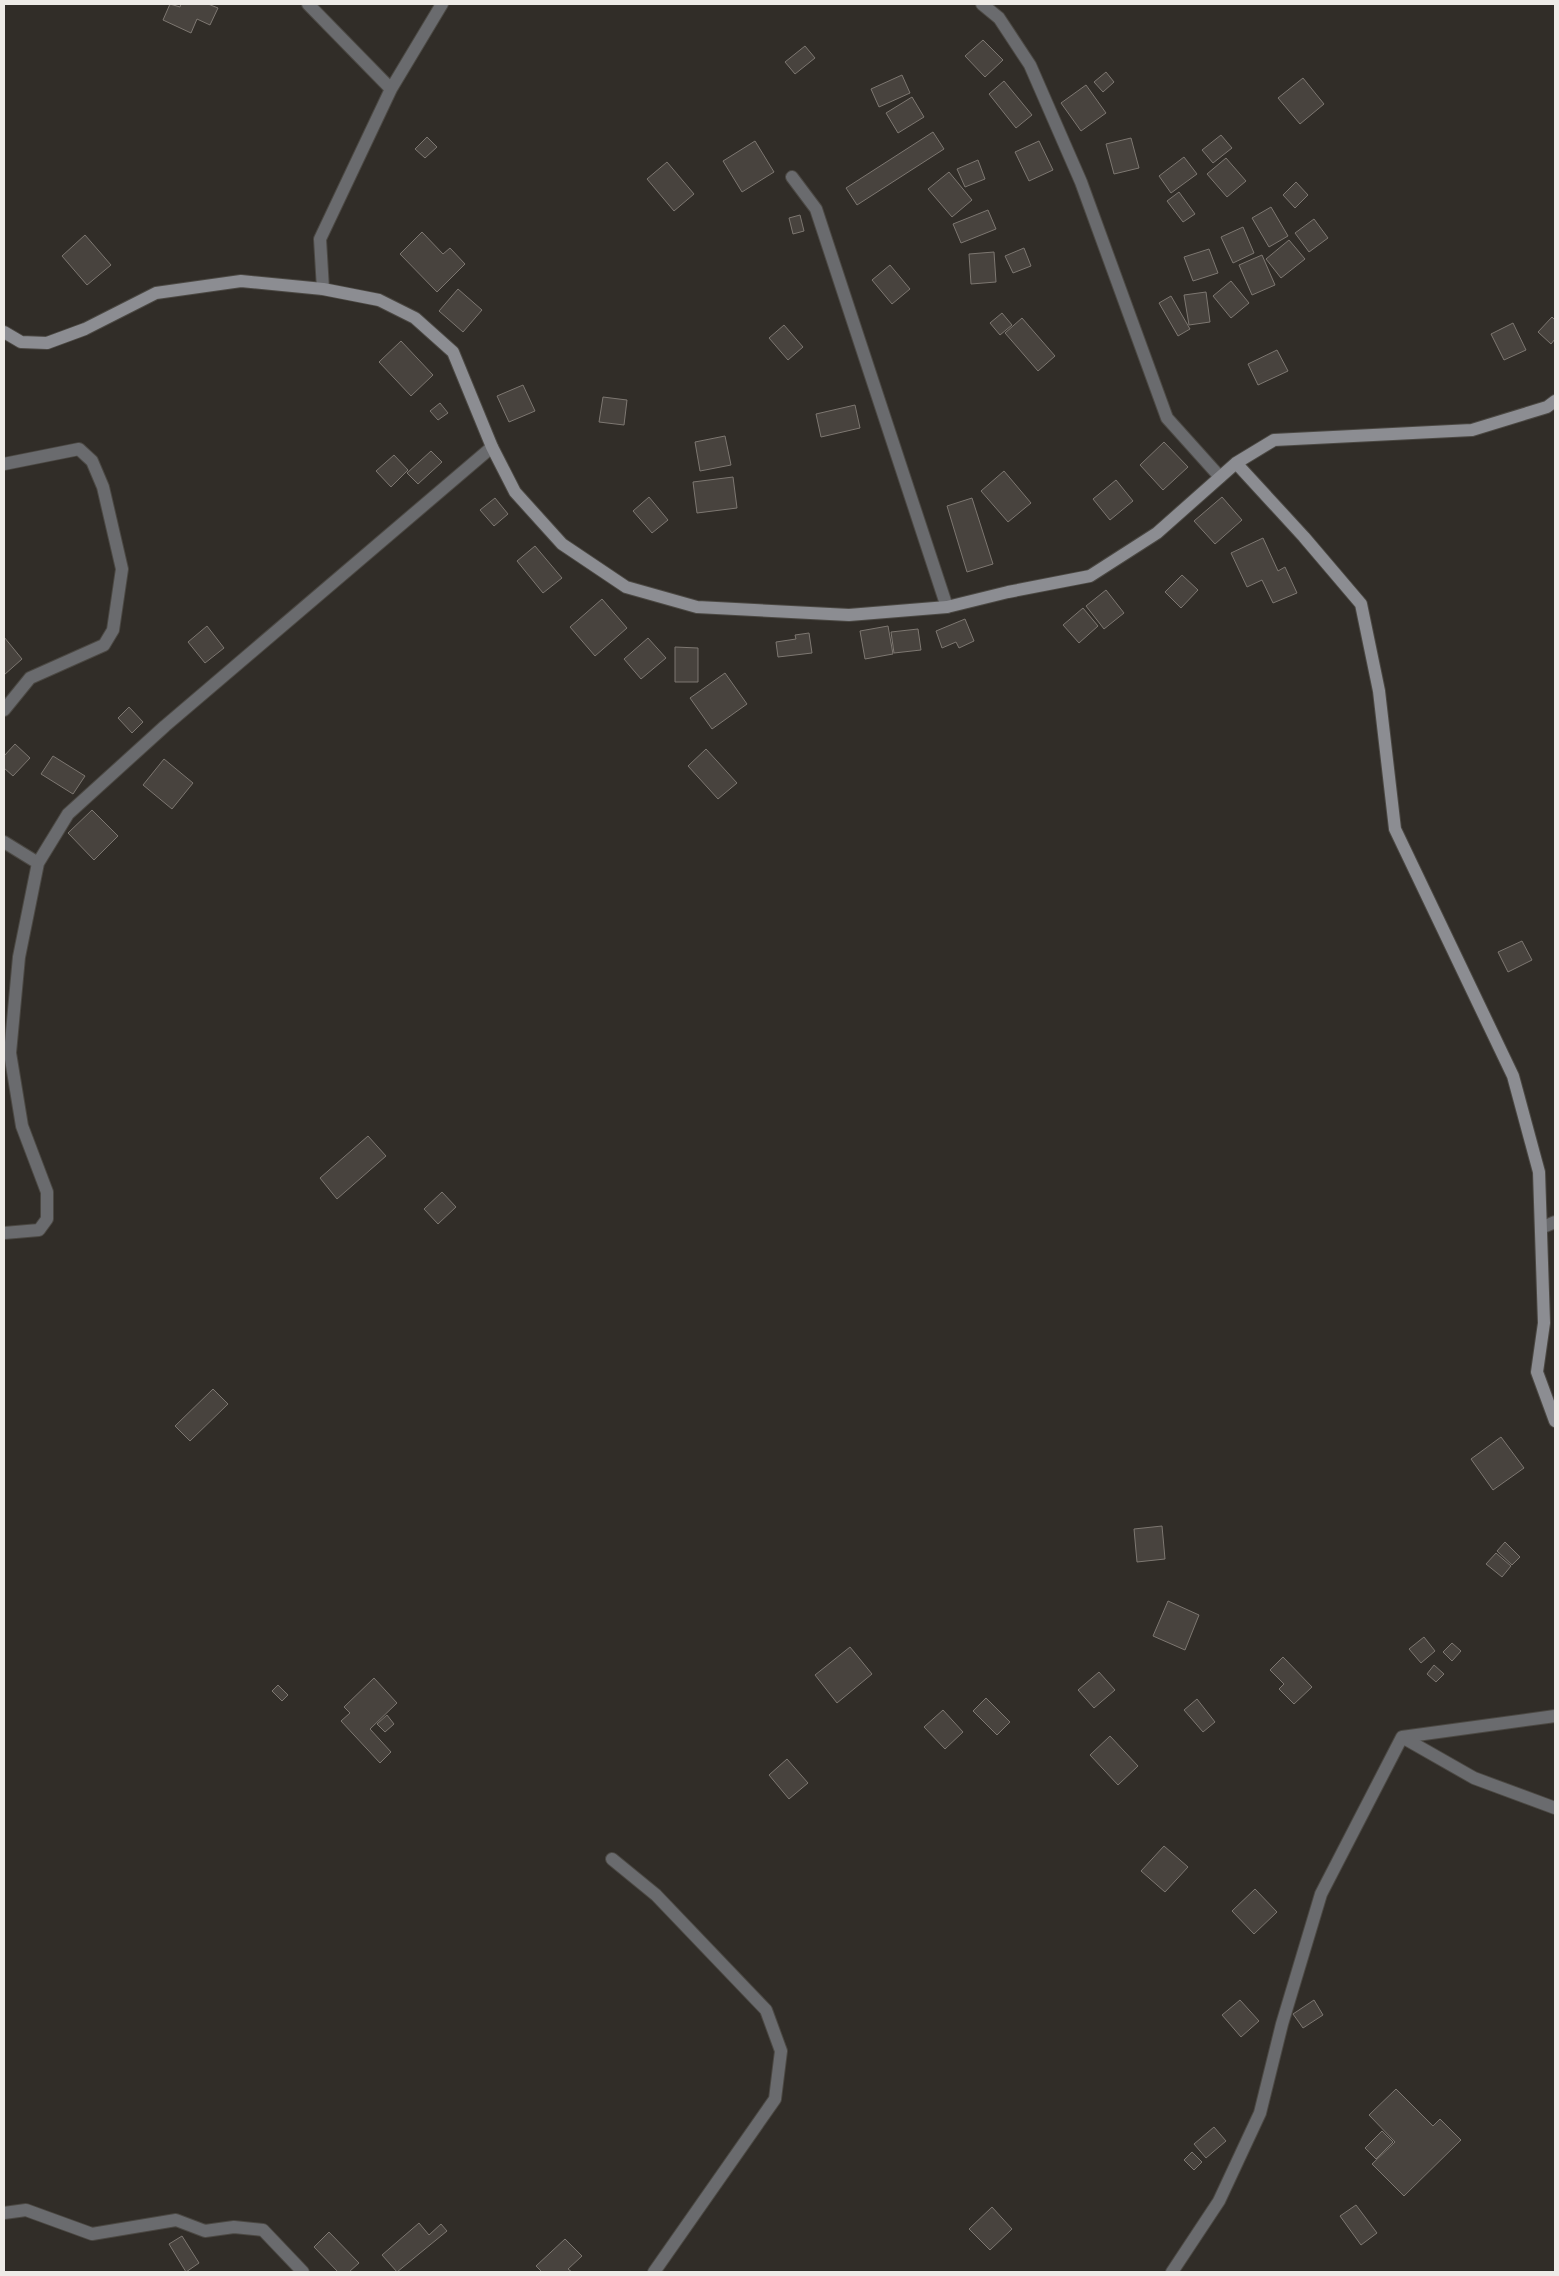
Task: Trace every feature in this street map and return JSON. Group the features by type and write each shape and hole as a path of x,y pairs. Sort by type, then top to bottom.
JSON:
{"main road":[{"path":"4,332 21,342 47,343 85,329 156,293 241,281 323,289 379,300 415,318 453,352 492,448 515,492 562,544 626,587 697,607 849,615 947,607 1008,592 1090,576 1157,533 1236,463 1274,440 1472,430 1547,406 1555,401"},
{"path":"1236,463 1361,604 1379,691 1395,829 1513,1076 1539,1172 1544,1323 1537,1372 1555,1420"}],"street":[{"path":"308,4 391,89"},
{"path":"323,289 320,239 391,89 442,4"},
{"path":"982,4 999,18 1030,64 1081,182 1167,418 1220,477"},
{"path":"792,177 816,209 947,607"},
{"path":"4,1233 39,1230 47,1219 47,1192 22,1126 10,1053 19,957 38,863 68,814 164,726 492,448"},
{"path":"4,464 79,449 92,461 103,487 122,569 113,630 104,645 30,678 4,710"},
{"path":"4,842 38,863"},
{"path":"1541,1228 1555,1222"},
{"path":"1402,1737 1555,1716"},
{"path":"1402,1737 1474,1778 1555,1808"},
{"path":"1172,2272 1219,2201 1260,2113 1282,2024 1321,1894 1402,1737"},
{"path":"612,1859 656,1895 766,2010 781,2052 775,2099 654,2272"},
{"path":"4,2213 26,2210 92,2234 176,2220 205,2231 234,2227 263,2230 303,2272"}],"building":[{"path":"170,4 180,7 181,4 208,4 218,8 210,25 197,19 191,33 163,20"},
{"path":"983,40 1003,60 985,77 965,56"},
{"path":"805,46 815,58 795,74 785,62"},
{"path":"1106,72 1114,82 1103,92 1094,82"},
{"path":"902,75 910,93 879,107 871,89"},
{"path":"1303,78 1324,104 1300,124 1278,98"},
{"path":"1004,81 1032,115 1016,128 989,94"},
{"path":"1086,85 1106,113 1081,131 1061,103"},
{"path":"912,97 924,117 898,133 886,113"},
{"path":"933,132 944,149 857,205 846,188"},
{"path":"1221,135 1232,148 1213,163 1202,150"},
{"path":"427,137 437,147 425,158 415,149"},
{"path":"1131,138 1139,168 1114,174 1106,144"},
{"path":"755,141 774,172 742,192 723,161"},
{"path":"1039,141 1053,170 1029,181 1015,152"},
{"path":"1184,157 1197,174 1171,193 1159,176"},
{"path":"1226,158 1246,181 1227,197 1207,174"},
{"path":"978,160 985,179 965,187 957,169"},
{"path":"667,162 694,194 674,211 647,179"},
{"path":"949,172 972,200 952,217 928,189"},
{"path":"1296,182 1308,195 1295,208 1283,195"},
{"path":"1179,192 1195,214 1183,222 1167,201"},
{"path":"1271,207 1288,236 1269,247 1252,218"},
{"path":"988,210 996,229 961,243 953,224"},
{"path":"800,215 804,231 793,234 789,218"},
{"path":"1314,219 1328,238 1309,252 1295,233"},
{"path":"1243,227 1254,253 1233,263 1221,237"},
{"path":"422,232 443,254 450,248 465,264 437,292 400,254"},
{"path":"85,235 111,265 87,285 62,256"},
{"path":"1289,240 1305,259 1281,278 1266,259"},
{"path":"1024,248 1031,266 1013,273 1005,256"},
{"path":"1209,249 1218,273 1193,281 1184,257"},
{"path":"994,252 996,282 971,284 969,254"},
{"path":"1262,255 1275,285 1252,295 1239,265"},
{"path":"890,265 910,289 892,304 872,280"},
{"path":"1231,281 1249,303 1231,318 1213,296"},
{"path":"458,289 482,310 463,332 439,311"},
{"path":"1206,292 1210,322 1189,325 1184,295"},
{"path":"1171,296 1190,329 1178,336 1159,303"},
{"path":"1002,313 1012,325 1000,335 990,323"},
{"path":"1552,317 1555,320 1555,339 1551,344 1538,332"},
{"path":"1022,318 1055,356 1038,371 1005,333"},
{"path":"1513,323 1526,350 1504,360 1491,334"},
{"path":"784,325 803,347 788,360 769,338"},
{"path":"401,341 433,375 411,396 379,362"},
{"path":"1277,350 1288,371 1258,385 1248,364"},
{"path":"523,385 535,411 509,422 497,396"},
{"path":"603,397 627,400 624,425 599,422"},
{"path":"440,403 448,413 438,420 430,411"},
{"path":"855,405 860,428 821,437 816,414"},
{"path":"725,436 731,465 700,471 695,442"},
{"path":"1164,442 1188,467 1163,490 1140,465"},
{"path":"431,451 442,462 418,484 407,473"},
{"path":"394,455 408,470 391,487 376,471"},
{"path":"1004,471 1031,503 1008,522 981,491"},
{"path":"733,477 737,508 697,513 693,482"},
{"path":"1116,480 1133,501 1110,520 1093,499"},
{"path":"649,497 668,520 652,533 633,511"},
{"path":"1222,497 1242,520 1215,544 1194,521"},
{"path":"495,498 508,514 494,526 480,510"},
{"path":"972,498 993,564 967,572 947,506"},
{"path":"1263,538 1278,571 1285,567 1297,593 1273,603 1262,580 1247,587 1231,553"},
{"path":"535,546 562,578 543,593 517,561"},
{"path":"1182,575 1198,590 1181,608 1165,592"},
{"path":"1106,590 1124,613 1104,629 1086,606"},
{"path":"602,599 627,628 595,656 570,627"},
{"path":"1083,608 1098,626 1079,643 1063,625"},
{"path":"965,619 974,641 959,648 956,642 942,648 936,631"},
{"path":"207,626 224,648 205,663 188,642"},
{"path":"888,626 893,654 865,659 860,631"},
{"path":"918,629 921,650 894,653 891,632"},
{"path":"809,633 812,653 778,657 776,642 796,639 795,635"},
{"path":"4,637 22,659 4,675"},
{"path":"648,638 666,658 641,679 624,659"},
{"path":"675,647 698,648 698,682 675,682"},
{"path":"725,673 747,704 712,729 690,698"},
{"path":"129,707 143,722 132,733 118,718"},
{"path":"15,744 30,758 13,776 4,768 4,756"},
{"path":"706,749 737,783 718,799 688,766"},
{"path":"53,756 85,776 73,794 41,774"},
{"path":"164,759 193,783 172,809 143,785"},
{"path":"92,810 118,836 94,860 68,833"},
{"path":"1522,941 1532,960 1508,972 1498,952"},
{"path":"368,1136 386,1156 337,1199 320,1178"},
{"path":"442,1192 456,1207 438,1224 424,1209"},
{"path":"213,1389 228,1404 190,1441 175,1426"},
{"path":"1501,1437 1524,1468 1493,1490 1471,1459"},
{"path":"1162,1526 1165,1559 1137,1562 1134,1529"},
{"path":"1505,1542 1520,1557 1512,1565 1497,1551"},
{"path":"1496,1553 1511,1566 1502,1577 1486,1564"},
{"path":"1168,1601 1199,1615 1185,1650 1153,1636"},
{"path":"1424,1637 1435,1651 1421,1663 1409,1649"},
{"path":"1452,1643 1461,1651 1452,1661 1443,1652"},
{"path":"850,1647 872,1674 837,1703 815,1675"},
{"path":"1283,1657 1312,1687 1294,1704 1279,1689 1284,1684 1270,1670"},
{"path":"1434,1665 1444,1674 1436,1682 1427,1674"},
{"path":"1099,1672 1115,1690 1094,1708 1078,1690"},
{"path":"374,1678 397,1703 370,1729 391,1752 380,1763 341,1721 350,1713 344,1707"},
{"path":"278,1685 288,1695 282,1701 272,1691"},
{"path":"986,1698 1010,1722 997,1735 973,1711"},
{"path":"1197,1699 1215,1722 1203,1732 1184,1710"},
{"path":"943,1710 963,1732 945,1749 924,1727"},
{"path":"387,1715 394,1724 385,1732 377,1724"},
{"path":"1110,1736 1138,1766 1118,1785 1090,1755"},
{"path":"787,1759 808,1783 789,1799 769,1775"},
{"path":"1164,1846 1188,1867 1165,1892 1141,1871"},
{"path":"1255,1889 1277,1912 1254,1934 1232,1911"},
{"path":"1240,2000 1259,2021 1241,2037 1222,2015"},
{"path":"1314,2000 1323,2015 1303,2028 1293,2014"},
{"path":"1396,2089 1433,2126 1440,2119 1461,2140 1404,2196 1372,2164 1395,2142 1369,2115"},
{"path":"1214,2127 1226,2141 1206,2158 1194,2144"},
{"path":"1382,2131 1393,2142 1376,2159 1365,2148"},
{"path":"1192,2152 1202,2162 1194,2170 1184,2160"},
{"path":"1356,2205 1377,2233 1361,2245 1340,2216"},
{"path":"992,2207 1012,2229 990,2250 969,2229"},
{"path":"419,2223 429,2235 441,2224 447,2231 397,2272 382,2255"},
{"path":"329,2232 359,2263 349,2272 338,2272 314,2247"},
{"path":"182,2236 199,2263 186,2272 169,2244"},
{"path":"565,2239 582,2256 568,2269 572,2272 542,2272 536,2266"}]}
